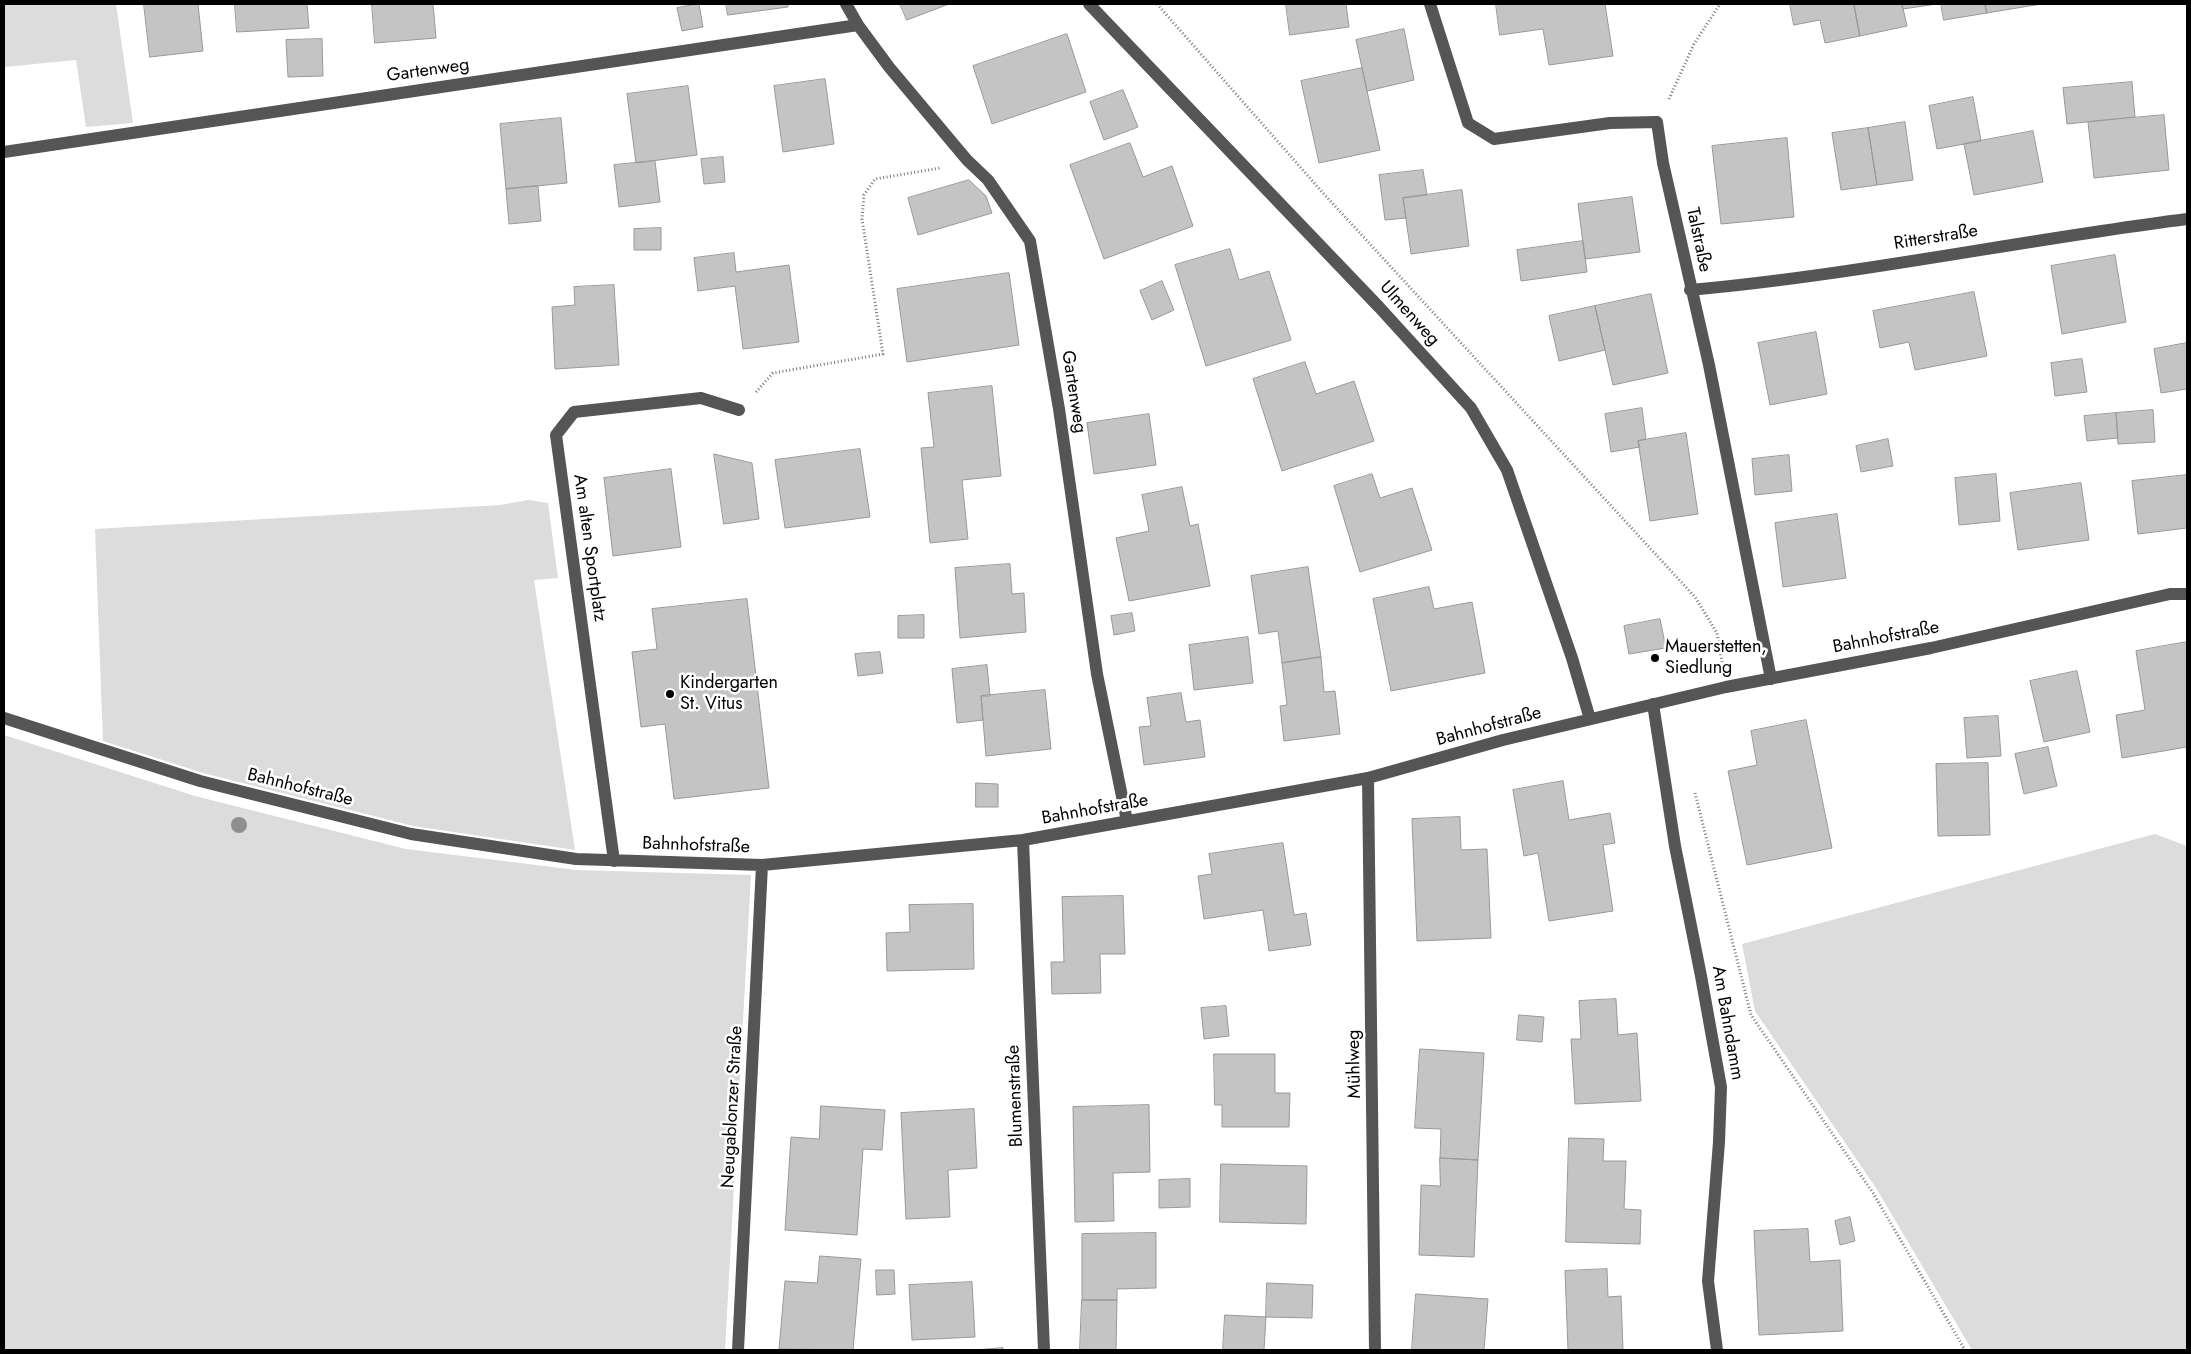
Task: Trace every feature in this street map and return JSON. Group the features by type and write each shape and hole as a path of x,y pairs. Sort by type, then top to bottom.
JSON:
{"street":[{"name":"Gartenweg","path":"846,4 858,25 888,67 967,160 988,180 1030,241 1059,409 1097,674 1127,821"},
{"name":"Ulmenweg","path":"1089,4 1379,306 1471,408 1507,470 1572,658 1590,719"},
{"path":"1430,4 1468,123 1494,139 1610,123 1657,122"},
{"name":"Gartenweg","path":"4,152 858,25"},
{"name":"Talstraße","path":"1657,122 1663,163 1690,290 1709,365 1771,679"},
{"name":"Ritterstraße","path":"1690,290 1765,283 2100,230 2187,219"},
{"name":"Am alten Sportplatz","path":"614,861 556,435 574,412 701,398 739,410"},
{"name":"Bahnhofstraße","path":"4,718 200,782 411,834 576,859 762,865 1023,840 1368,778 1503,740 1726,687 1931,648 2170,594 2187,594"},
{"name":"Am Bahndamm","path":"1654,704 1675,846 1721,1086 1719,1142 1708,1281 1717,1350"},
{"name":"Mühlweg","path":"1368,778 1375,1350"},
{"name":"Blumenstraße","path":"1023,840 1044,1350"},
{"name":"Neugablonzer Straße","path":"738,1350 762,865"}],"path":[{"path":"1157,4 1323,193 1695,597 1717,634 1726,687"},
{"path":"1657,122 1677,84 1694,44 1720,4"},
{"path":"739,410 773,373 883,354 862,219 864,195 874,179 932,170 967,160"},
{"path":"1694,787 1751,1015 1873,1193 1965,1350"}],"shaded area":[{"path":"4,4 116,4 133,123 86,127 76,60 4,67"},
{"path":"528,500 548,503 558,578 534,580 575,850 413,826 203,773 103,741 95,529 500,505"},
{"path":"4,735 195,796 406,849 577,870 751,875 725,1350 4,1350"},
{"path":"2155,834 2187,846 2187,1350 1972,1350 1876,1188 1755,1011 1742,944"}],"building":[{"path":"144,4 198,4 203,51 150,57"},
{"path":"235,4 307,4 309,28 237,32"},
{"path":"372,4 433,4 436,38 375,43"},
{"path":"699,4 703,27 682,31 677,8"},
{"path":"726,4 788,4 788,7 728,15"},
{"path":"900,4 949,4 907,20"},
{"path":"1286,4 1346,4 1349,27 1290,35"},
{"path":"1496,4 1605,4 1613,56 1549,65 1543,29 1500,35"},
{"path":"1790,4 1854,4 1860,36 1825,43 1820,20 1794,25"},
{"path":"1854,4 1902,4 1907,26 1860,36"},
{"path":"1902,4 1937,4 1903,9"},
{"path":"1941,4 1985,4 1987,13 1944,20"},
{"path":"1985,4 2041,4 1987,13"},
{"path":"1404,29 1414,80 1367,91 1356,40"},
{"path":"1067,34 1086,92 992,124 973,66"},
{"path":"322,39 323,76 288,77 286,40"},
{"path":"1362,68 1380,150 1319,163 1301,81"},
{"path":"825,79 834,144 783,152 774,86"},
{"path":"2132,82 2135,117 2067,124 2063,88"},
{"path":"688,86 697,155 636,163 627,94"},
{"path":"1123,90 1138,127 1104,140 1090,102"},
{"path":"1973,97 1981,141 1937,149 1929,106"},
{"path":"2164,115 2169,170 2094,178 2088,122"},
{"path":"561,118 567,183 506,189 500,124"},
{"path":"1905,122 1913,180 1877,185 1868,128"},
{"path":"1868,128 1877,185 1841,190 1832,133"},
{"path":"2033,131 2043,182 1974,195 1964,144"},
{"path":"1787,138 1794,217 1721,224 1712,146"},
{"path":"1130,143 1143,177 1172,166 1193,226 1104,259 1070,165"},
{"path":"723,157 725,182 704,184 701,159"},
{"path":"655,161 660,202 619,207 614,165"},
{"path":"1423,170 1427,195 1403,198 1406,218 1385,220 1379,175"},
{"path":"969,180 986,196 992,213 918,235 908,198"},
{"path":"538,186 541,221 509,224 506,189"},
{"path":"1462,190 1469,246 1411,254 1403,198"},
{"path":"1632,197 1640,252 1585,259 1578,204"},
{"path":"661,228 661,250 634,250 634,229"},
{"path":"1583,241 1587,272 1521,281 1517,250"},
{"path":"1230,249 1239,280 1269,271 1291,340 1206,366 1175,265"},
{"path":"734,253 736,272 789,265 799,342 743,349 735,286 698,291 694,258"},
{"path":"2115,255 2126,322 2062,334 2051,266"},
{"path":"1009,273 1019,345 907,362 897,289"},
{"path":"1162,281 1174,310 1152,320 1140,291"},
{"path":"614,285 619,365 555,369 552,307 575,305 574,287"},
{"path":"1974,292 1987,356 1915,370 1909,342 1880,348 1873,311"},
{"path":"1651,294 1668,373 1613,385 1595,306"},
{"path":"1595,306 1605,350 1559,361 1549,316"},
{"path":"1816,332 1827,394 1770,405 1758,343"},
{"path":"2187,343 2187,389 2161,393 2154,349"},
{"path":"2082,359 2087,392 2055,396 2051,363"},
{"path":"1305,362 1316,394 1354,381 1374,441 1282,471 1253,379"},
{"path":"992,386 1001,476 962,480 968,539 930,543 921,448 934,447 928,393"},
{"path":"1642,408 1646,439 1638,441 1640,447 1611,452 1605,414"},
{"path":"2153,410 2155,442 2118,444 2116,413"},
{"path":"2116,413 2118,438 2087,441 2084,416"},
{"path":"1149,414 1156,465 1094,474 1087,423"},
{"path":"1686,433 1698,514 1650,521 1638,441"},
{"path":"1888,439 1893,466 1861,472 1856,446"},
{"path":"860,449 870,517 785,528 775,460"},
{"path":"714,454 752,463 759,519 724,524"},
{"path":"1789,455 1792,491 1755,495 1752,459"},
{"path":"671,469 681,547 613,556 604,478"},
{"path":"1372,474 1380,498 1412,488 1432,550 1360,572 1334,486"},
{"path":"1996,474 2000,521 1959,525 1955,478"},
{"path":"2187,475 2187,528 2138,534 2132,481"},
{"path":"2081,483 2089,540 2018,550 2010,493"},
{"path":"1182,487 1190,526 1198,524 1210,586 1129,601 1116,538 1149,531 1142,495"},
{"path":"1837,514 1846,578 1783,587 1775,523"},
{"path":"1010,564 1012,594 1024,593 1026,632 960,638 955,568"},
{"path":"1308,567 1321,657 1282,663 1278,631 1259,634 1251,576"},
{"path":"1429,587 1434,609 1472,602 1485,673 1391,691 1373,599"},
{"path":"747,599 769,788 674,799 665,724 641,727 632,652 657,649 652,609"},
{"path":"1132,613 1135,631 1114,635 1111,616"},
{"path":"924,615 924,638 898,638 898,616"},
{"path":"1660,619 1666,648 1629,654 1624,626"},
{"path":"1248,637 1253,683 1194,690 1189,645"},
{"path":"2187,642 2187,747 2122,758 2116,715 2145,710 2136,651"},
{"path":"880,652 883,673 858,676 855,654"},
{"path":"1321,657 1324,692 1335,691 1340,734 1284,741 1280,706 1287,705 1282,663"},
{"path":"987,665 990,696 981,696 983,720 957,723 952,669"},
{"path":"2077,671 2090,732 2044,742 2030,681"},
{"path":"1045,690 1051,749 986,756 981,696"},
{"path":"1181,693 1186,722 1200,720 1205,757 1144,765 1139,727 1151,726 1147,698"},
{"path":"1998,716 2001,756 1967,758 1964,718"},
{"path":"1806,720 1832,848 1747,865 1728,771 1757,765 1751,731"},
{"path":"2048,747 2057,786 2024,794 2015,754"},
{"path":"1988,763 1990,835 1938,836 1936,764"},
{"path":"1563,781 1569,820 1610,813 1615,843 1603,845 1613,911 1549,921 1538,853 1524,856 1513,790"},
{"path":"976,783 998,784 998,807 976,807"},
{"path":"1460,817 1461,850 1487,849 1491,938 1417,941 1412,819"},
{"path":"1283,843 1294,915 1306,913 1311,945 1269,951 1263,910 1204,919 1198,876 1212,874 1209,854"},
{"path":"1123,896 1125,954 1100,954 1101,993 1052,994 1051,962 1064,962 1062,897"},
{"path":"973,904 974,969 887,971 886,933 910,932 909,905"},
{"path":"1616,999 1618,1035 1637,1033 1641,1101 1575,1104 1571,1039 1581,1039 1579,1001"},
{"path":"1226,1006 1229,1036 1204,1039 1201,1008"},
{"path":"1519,1015 1544,1017 1542,1042 1517,1040"},
{"path":"1420,1049 1484,1053 1478,1160 1440,1158 1441,1129 1415,1128"},
{"path":"1214,1054 1275,1054 1275,1093 1290,1093 1289,1127 1222,1127 1222,1105 1215,1105"},
{"path":"1149,1105 1150,1172 1113,1173 1114,1221 1075,1222 1073,1107"},
{"path":"821,1106 885,1110 882,1150 863,1149 857,1235 785,1230 791,1137 819,1139"},
{"path":"974,1109 977,1168 948,1170 950,1217 906,1219 901,1113"},
{"path":"1569,1138 1604,1139 1603,1161 1626,1161 1624,1209 1641,1210 1640,1244 1566,1242"},
{"path":"1440,1158 1478,1160 1474,1257 1419,1255 1421,1185 1440,1186"},
{"path":"1221,1164 1307,1166 1306,1224 1220,1222"},
{"path":"1190,1179 1190,1207 1159,1208 1159,1180"},
{"path":"1850,1217 1855,1241 1840,1245 1835,1221"},
{"path":"1808,1229 1810,1262 1840,1260 1843,1331 1759,1335 1754,1231"},
{"path":"1156,1233 1156,1288 1117,1289 1117,1300 1082,1300 1082,1234"},
{"path":"820,1256 861,1259 853,1350 779,1349 785,1281 817,1283"},
{"path":"1607,1269 1608,1297 1621,1296 1623,1350 1568,1350 1565,1271"},
{"path":"876,1270 894,1270 895,1294 877,1295"},
{"path":"972,1282 975,1337 912,1340 909,1285"},
{"path":"1267,1283 1313,1285 1312,1318 1266,1317"},
{"path":"1416,1294 1488,1299 1484,1350 1412,1350"},
{"path":"1082,1300 1117,1300 1116,1350 1080,1350"},
{"path":"1225,1315 1266,1317 1264,1350 1223,1350"},
{"path":"1003,1348 1003,1350 976,1350"}],"place":[{"name":"Mauerstetten, Siedlung","path":"1655,658"},
{"name":"Kindergarten St. Vitus","path":"670,694"}]}
